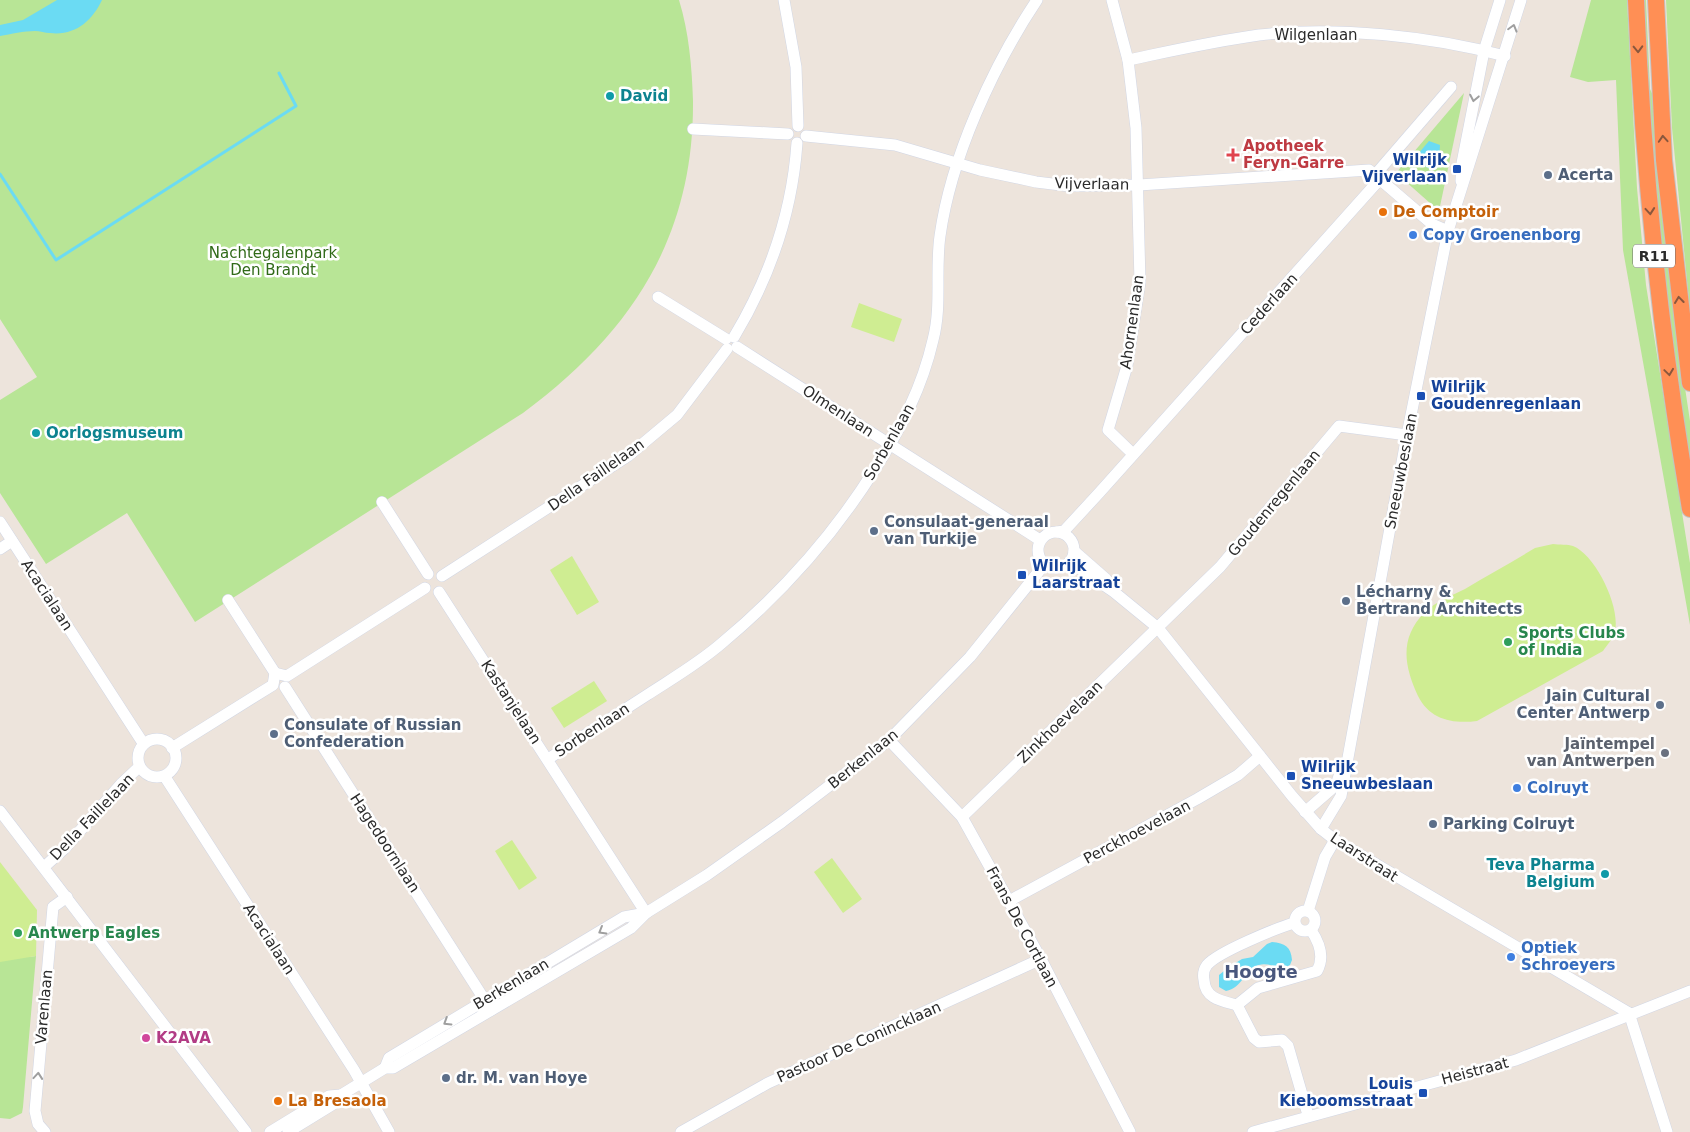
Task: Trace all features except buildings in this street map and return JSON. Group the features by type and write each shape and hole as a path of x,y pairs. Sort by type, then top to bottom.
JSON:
{"highway":[{"name":"R11","path":"1636,0 1645,159 1654,251 1665,348 1690,509"},
{"name":"R11","path":"1656,0 1664,160 1690,383"}],"street":[{"path":"784,0 796,67 798,126"},
{"name":"Sorbenlaan","path":"548,759 691,666 721,644 768,602 797,574 844,516 890,445 916,395 934,337 938,311 940,238 945,208 959,164 990,85 1037,0"},
{"name":"Ahornenlaan","path":"1112,0 1128,60 1136,128 1139,185 1140,282 1127,366 1108,430 1133,454"},
{"name":"Sneeuwbeslaan","path":"1460,190 1462,163 1484,50 1500,0"},
{"name":"Sneeuwbeslaan","path":"1321,828 1341,796 1407,435 1448,231 1460,190 1469,171 1521,0"},
{"name":"Wilgenlaan","path":"1128,60 1260,35 1300,33 1346,33 1391,37 1484,50 1505,56"},
{"name":"Cederlaan","path":"1057,532 1064,531 1133,454 1378,177 1451,87"},
{"path":"788,134 790,130 798,126"},
{"path":"788,134 789,139 801,140 804,129 798,126"},
{"path":"693,129 788,134"},
{"name":"Vijverlaan","path":"801,140 895,145 959,164 1036,182 1070,186 1139,185 1369,170 1378,177"},
{"name":"Della Faillelaan","path":"442,576 628,456 677,415 731,343 762,286 777,245 790,197 801,140"},
{"path":"1378,177 1432,224 1448,231"},
{"name":"Olmenlaan","path":"658,297 1040,540"},
{"name":"Goudenregenlaan","path":"1158,628 1220,567 1339,426 1407,435"},
{"name":"Cederlaan","path":"1070,538 1069,534 1099,492"},
{"path":"382,502 428,574"},
{"name":"Acacialaan","path":"0,522 143,742"},
{"path":"1057,532 1070,538 1074,551 1070,562 1066,566 1055,569 1044,565 1038,556 1040,540 1049,533 1057,532"},
{"path":"0,549 12,541"},
{"name":"Laarstraat","path":"1074,551 1106,579 1114,592"},
{"name":"Laarstraat","path":"1070,562 1114,592 1158,628 1305,812 1335,840 1629,1014"},
{"name":"Berkenlaan","path":"270,1132 329,1096 341,1094 385,1068 393,1068 631,928 646,913 707,875 782,822 889,740 970,657 1044,565"},
{"path":"436,572 442,576 444,585 439,592 432,593 425,588 424,580 428,574 436,572"},
{"path":"172,748 425,588"},
{"name":"Kastanjelaan","path":"439,592 646,913"},
{"name":"Hagedoornlaan","path":"228,600 491,1010"},
{"name":"Zinkhoevelaan","path":"962,817 1158,628"},
{"path":"143,742 161,740 172,748 176,764 173,770 165,777"},
{"name":"Frans De Cortlaan","path":"889,740 962,817 1010,901 1130,1132"},
{"name":"Della Faillelaan","path":"143,742 138,753 139,767 150,775 165,777"},
{"name":"Sneeuwbeslaan","path":"1305,812 1336,785 1349,753"},
{"name":"Perckhoevelaan","path":"1010,901 1197,799 1238,775 1260,756"},
{"name":"Della Faillelaan","path":"44,867 64,849 122,783 139,767"},
{"name":"Acacialaan","path":"165,777 361,1082 389,1132"},
{"path":"0,811 246,1132"},
{"path":"1308,911 1325,857 1335,840"},
{"name":"Varenlaan","path":"39,1130 35,1112 53,907 67,897"},
{"path":"1308,911 1298,913 1294,923 1232,950 1206,966 1203,975 1204,985 1208,994 1218,1000 1237,1005 1254,1038 1259,1042 1282,1040 1288,1046 1308,1115"},
{"path":"1308,911 1315,920 1311,930"},
{"name":"Berkenlaan","path":"385,1068 389,1058 485,999 624,918 646,913"},
{"path":"1294,923 1300,931 1311,930"},
{"path":"1237,1005 1258,988 1316,971 1320,965 1320,951 1318,941 1311,930"},
{"name":"Pastoor De Conincklaan","path":"681,1132 768,1083 1040,959"},
{"name":"Heistraat","path":"1253,1132 1308,1115 1516,1060 1690,991"},
{"path":"1629,1014 1667,1132"},
{"name":"Berkenlaan","path":"288,1132 335,1103 341,1094"},
{"name":"Acacialaan","path":"372,1101 382,1107 398,1132"}],"green space":[{"name":"Nachtegalenpark Den Brandt","path":"0,0 679,0 689,50 693,101 690,150 682,196 668,239 649,278 625,315 595,350 561,382 523,413 195,622 127,513 46,564 0,493 0,400 37,377 0,319"},
{"path":"1591,0 1627,0 1637,188 1646,285 1690,563 1690,625 1623,250 1616,80 1588,82 1570,77"},
{"path":"1642,0 1646,0 1650,89 1655,100 1679,348 1690,421 1690,475 1659,251"},
{"path":"1666,0 1690,0 1690,311 1672,128"},
{"path":"1464,93 1439,211 1396,173"},
{"path":"859,303 902,319 894,342 851,327"},
{"name":"Sports Clubs of India","path":"1553,544 1571,545 1582,551 1606,585 1615,612 1616,624 1614,634 1603,651 1477,721 1451,721 1443,719 1429,710 1418,696 1407,663 1406,652 1408,642 1417,622 1429,608 1439,602 1535,548"},
{"path":"572,556 599,602 577,615 550,570"},
{"path":"594,681 607,701 564,728 551,708"},
{"path":"512,840 537,878 519,890 495,851"},
{"path":"832,858 862,899 843,913 814,872"},
{"name":"Antwerp Eagles","path":"0,862 37,910 36,956 0,962"},
{"path":"0,899 29,957 36,956 23,1107 22,1113 10,1119 0,1118"}],"water":[{"path":"57,0 102,0 98,8 82,26 67,32 48,33 31,31 0,36 0,25 23,20"},
{"path":"1429,141 1440,145 1439,163 1433,170 1426,167 1418,154"},
{"path":"1272,942 1280,943 1289,949 1292,960 1290,965 1282,967 1259,965 1254,967 1240,983 1231,989 1226,991 1219,987 1219,975 1242,959 1253,957 1267,944"}],"waterway":[{"path":"0,174 56,260 296,106 279,73"}],"place":[{"name":"David","path":"610,96"},
{"name":"Apotheek Feryn-Garre","path":"1233,155"},
{"name":"Wilrijk Vijverlaan","path":"1457,169"},
{"name":"Acerta","path":"1548,175"},
{"name":"De Comptoir","path":"1383,212"},
{"name":"Copy Groenenborg","path":"1413,235"},
{"name":"Wilrijk Goudenregenlaan","path":"1421,396"},
{"name":"Oorlogsmuseum","path":"36,433"},
{"name":"Consulaat-generaal van Turkije","path":"874,531"},
{"name":"Wilrijk Laarstraat","path":"1022,575"},
{"name":"Lécharny & Bertrand Architects","path":"1346,601"},
{"name":"Sports Clubs of India","path":"1508,642"},
{"name":"Jain Cultural Center Antwerp","path":"1660,705"},
{"name":"Consulate of Russian Confederation","path":"274,734"},
{"name":"Jaïntempel van Antwerpen","path":"1665,753"},
{"name":"Wilrijk Sneeuwbeslaan","path":"1291,776"},
{"name":"Colruyt","path":"1517,788"},
{"name":"Parking Colruyt","path":"1433,824"},
{"name":"Teva Pharma Belgium","path":"1605,874"},
{"name":"Antwerp Eagles","path":"18,933"},
{"name":"Optiek Schroeyers","path":"1511,957"},
{"name":"K2AVA","path":"146,1038"},
{"name":"dr. M. van Hoye","path":"446,1078"},
{"name":"Louis Kieboomsstraat","path":"1423,1093"},
{"name":"La Bresaola","path":"278,1101"}],"district":[{"name":"Hoogte","path":"1261,972"}]}
